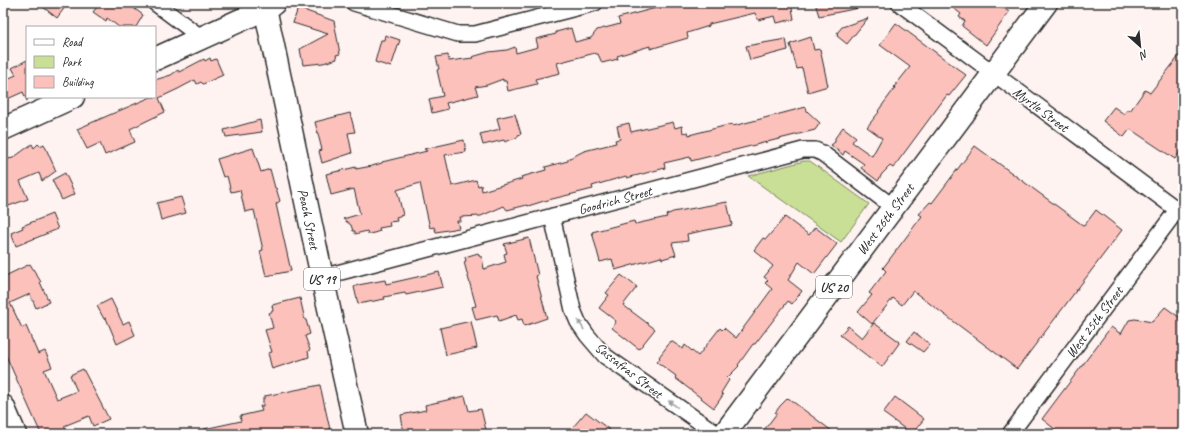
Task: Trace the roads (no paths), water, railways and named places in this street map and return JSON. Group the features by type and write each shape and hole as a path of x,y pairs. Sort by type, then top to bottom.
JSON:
{"main road":[{"name":"West 26th Street","path":"724,434 1046,3"},
{"path":"156,60 267,5"},
{"name":"Peach Street","path":"267,5 322,277 357,434"},
{"path":"3,129 71,98"},
{"path":"3,406 15,434"}],"street":[{"path":"155,3 202,38"},
{"path":"354,3 458,34 466,35 595,3"},
{"name":"Myrtle Street","path":"899,3 1180,212"},
{"name":"Goodrich Street","path":"322,277 809,149 822,153 894,207"},
{"name":"West 25th Street","path":"1010,434 1180,212"},
{"name":"Sassafras Street","path":"552,216 573,310 578,322 595,346 605,356 717,434"}]}
